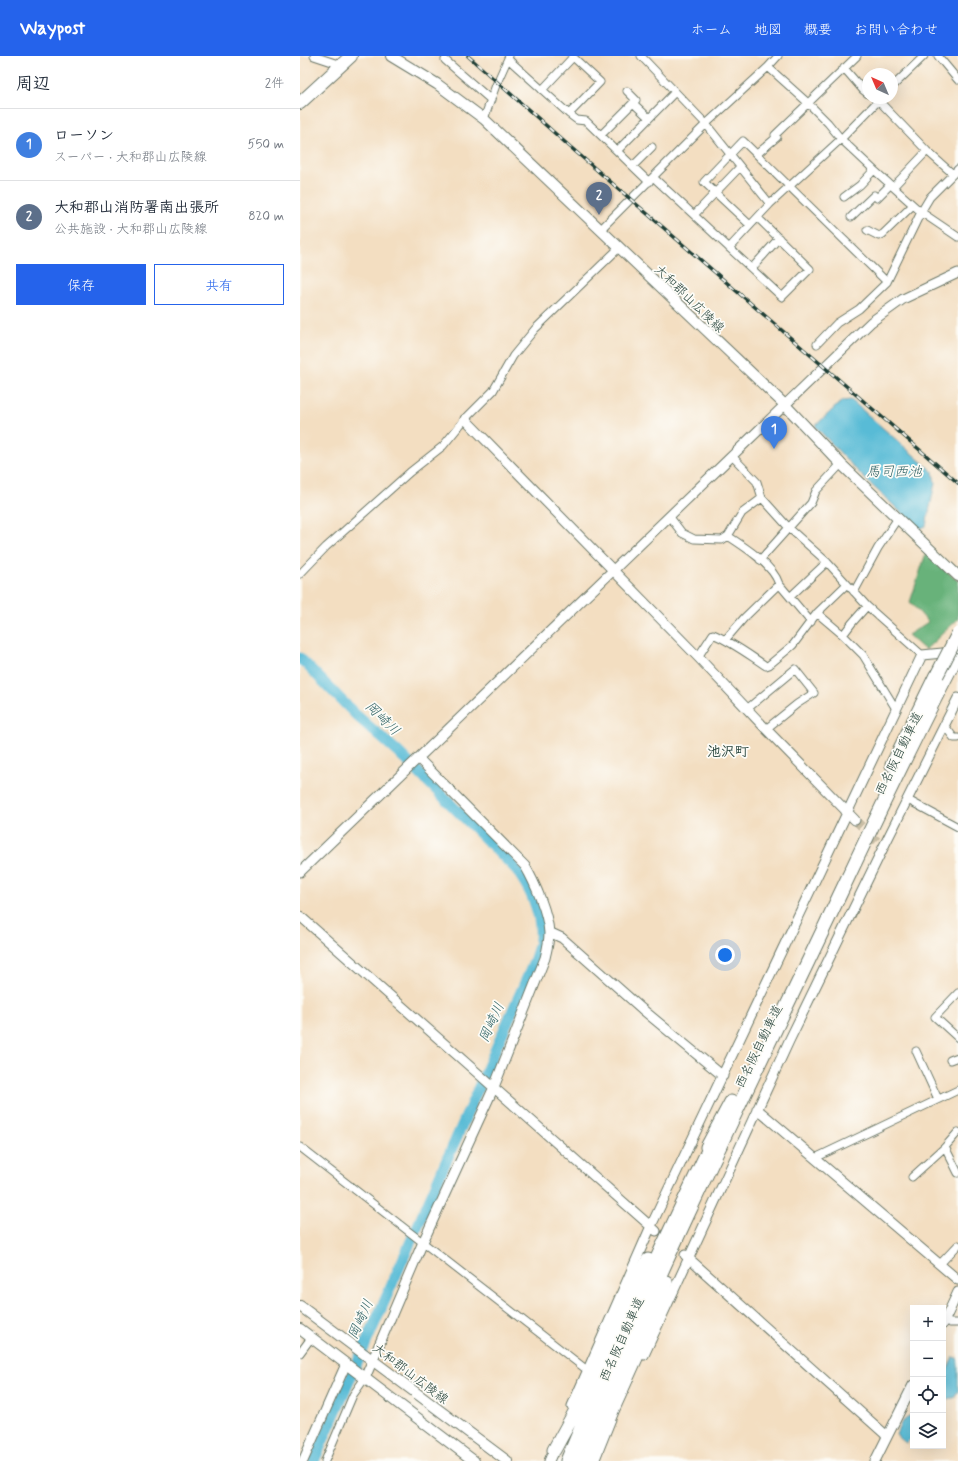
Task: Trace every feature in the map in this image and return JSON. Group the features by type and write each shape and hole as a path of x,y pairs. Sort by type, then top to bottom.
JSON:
{"highway":[{"path":"300,103 350,56"},
{"name":"西名阪自動車道","path":"578,1461 642,1314 704,1181 919,730 958,634"},
{"name":"西名阪自動車道","path":"567,1461 637,1303 910,726 958,653"},
{"path":"552,1456 592,1379 640,1274 731,1102"},
{"path":"593,1461 612,1411 649,1324 704,1181"}],"main road":[{"name":"大和郡山広陵線","path":"391,56 437,84 484,119 785,405 841,464 958,576"},
{"name":"大和郡山広陵線","path":"300,1306 507,1461"},
{"path":"300,1329 474,1461"}],"street":[{"path":"314,56 335,63 338,67"},
{"path":"542,90 572,56 600,82 569,114"},
{"path":"640,56 706,124 770,204"},
{"path":"601,229 706,124 778,56"},
{"path":"757,154 777,137 775,135 857,56"},
{"path":"898,81 924,56"},
{"path":"484,119 509,58 569,114 577,120 586,121 633,166 694,214 782,297 810,269 758,218"},
{"path":"942,58 958,80"},
{"path":"445,60 491,100"},
{"path":"768,67 808,103 828,123 841,139 891,186 921,212 958,237"},
{"path":"844,68 862,89"},
{"path":"601,135 636,100 627,91"},
{"path":"617,150 675,92"},
{"path":"633,103 649,118"},
{"path":"729,248 770,204 841,139 874,104"},
{"path":"816,344 837,323 859,310 888,282 921,212 937,189 955,172 927,151 884,104"},
{"path":"750,225 704,182 743,141 888,282"},
{"path":"633,166 652,147"},
{"path":"851,217 874,195 877,198 891,186 927,151"},
{"path":"694,214 740,167"},
{"path":"844,197 860,185 874,170"},
{"path":"867,230 879,236 883,234 913,205"},
{"path":"752,268 779,238"},
{"path":"300,574 326,547 404,477 443,446 465,419 493,391 513,356 534,329 619,248"},
{"path":"300,872 871,322 903,299 958,273"},
{"path":"465,419 855,820"},
{"path":"732,456 757,482 762,498 789,528 827,562 867,606 922,655 958,653"},
{"path":"760,560 811,503 816,491 841,464"},
{"path":"669,516 687,537 694,539 722,540 728,536 742,513 762,498"},
{"path":"854,592 878,548 898,518"},
{"path":"728,536 760,560 777,578 779,584 811,622"},
{"path":"790,597 827,562"},
{"path":"726,639 744,618 779,584"},
{"path":"698,657 713,634 726,639 766,666 769,665 793,645 817,613 847,584"},
{"path":"843,635 852,622 867,606"},
{"path":"817,613 843,635 863,655 896,709"},
{"path":"552,1456 587,1370 654,1229 722,1076 848,814 922,655"},
{"path":"747,709 795,669 814,693 797,704 766,729"},
{"path":"593,1461 618,1411 686,1256 758,1109 881,843 908,800 958,698"},
{"path":"944,725 954,738 958,738"},
{"path":"325,1461 492,1086 545,958 548,945 549,932 540,898 533,878 525,866 416,760"},
{"path":"908,800 958,827"},
{"path":"300,916 654,1229"},
{"path":"549,932 562,938 642,1009 722,1076"},
{"path":"958,993 935,1017 958,1038"},
{"path":"916,1051 938,1099"},
{"path":"950,1060 958,1057"},
{"path":"815,1158 958,1090"},
{"path":"758,1109 958,1280"},
{"path":"912,1177 945,1147 958,1132"},
{"path":"300,1147 587,1370"},
{"path":"945,1147 958,1173"},
{"path":"940,1264 958,1245"},
{"path":"686,1256 887,1436"},
{"path":"946,1318 957,1297"},
{"path":"946,1322 958,1323"},
{"path":"300,1353 311,1338"},
{"path":"303,1461 348,1365"},
{"path":"875,1461 910,1390"}],"green space":[{"path":"926,553 958,581 958,619 925,650 908,635 928,622 910,602"}],"water":[{"name":"馬司西池","path":"851,400 933,472 935,483 926,526 919,529 863,477 815,426 842,401"},
{"path":"953,1357 957,1358 958,1392 954,1398 950,1398 946,1401 946,1377 946,1373"},
{"path":"910,1416 910,1440 906,1443 896,1435 901,1423"}],"waterway":[{"name":"岡崎川","path":"300,658 356,715 398,752 515,868 534,901 540,929 539,944 534,962 314,1461"}],"tunnel":[{"path":"855,820 877,841"}],"railway":[{"path":"468,56 568,145 958,483"}],"place":[{"name":"大和郡山消防署南出張所","path":"599,215"},
{"name":"ローソン","path":"774,449"}],"district":[{"name":"池沢町","path":"728,751"}]}
